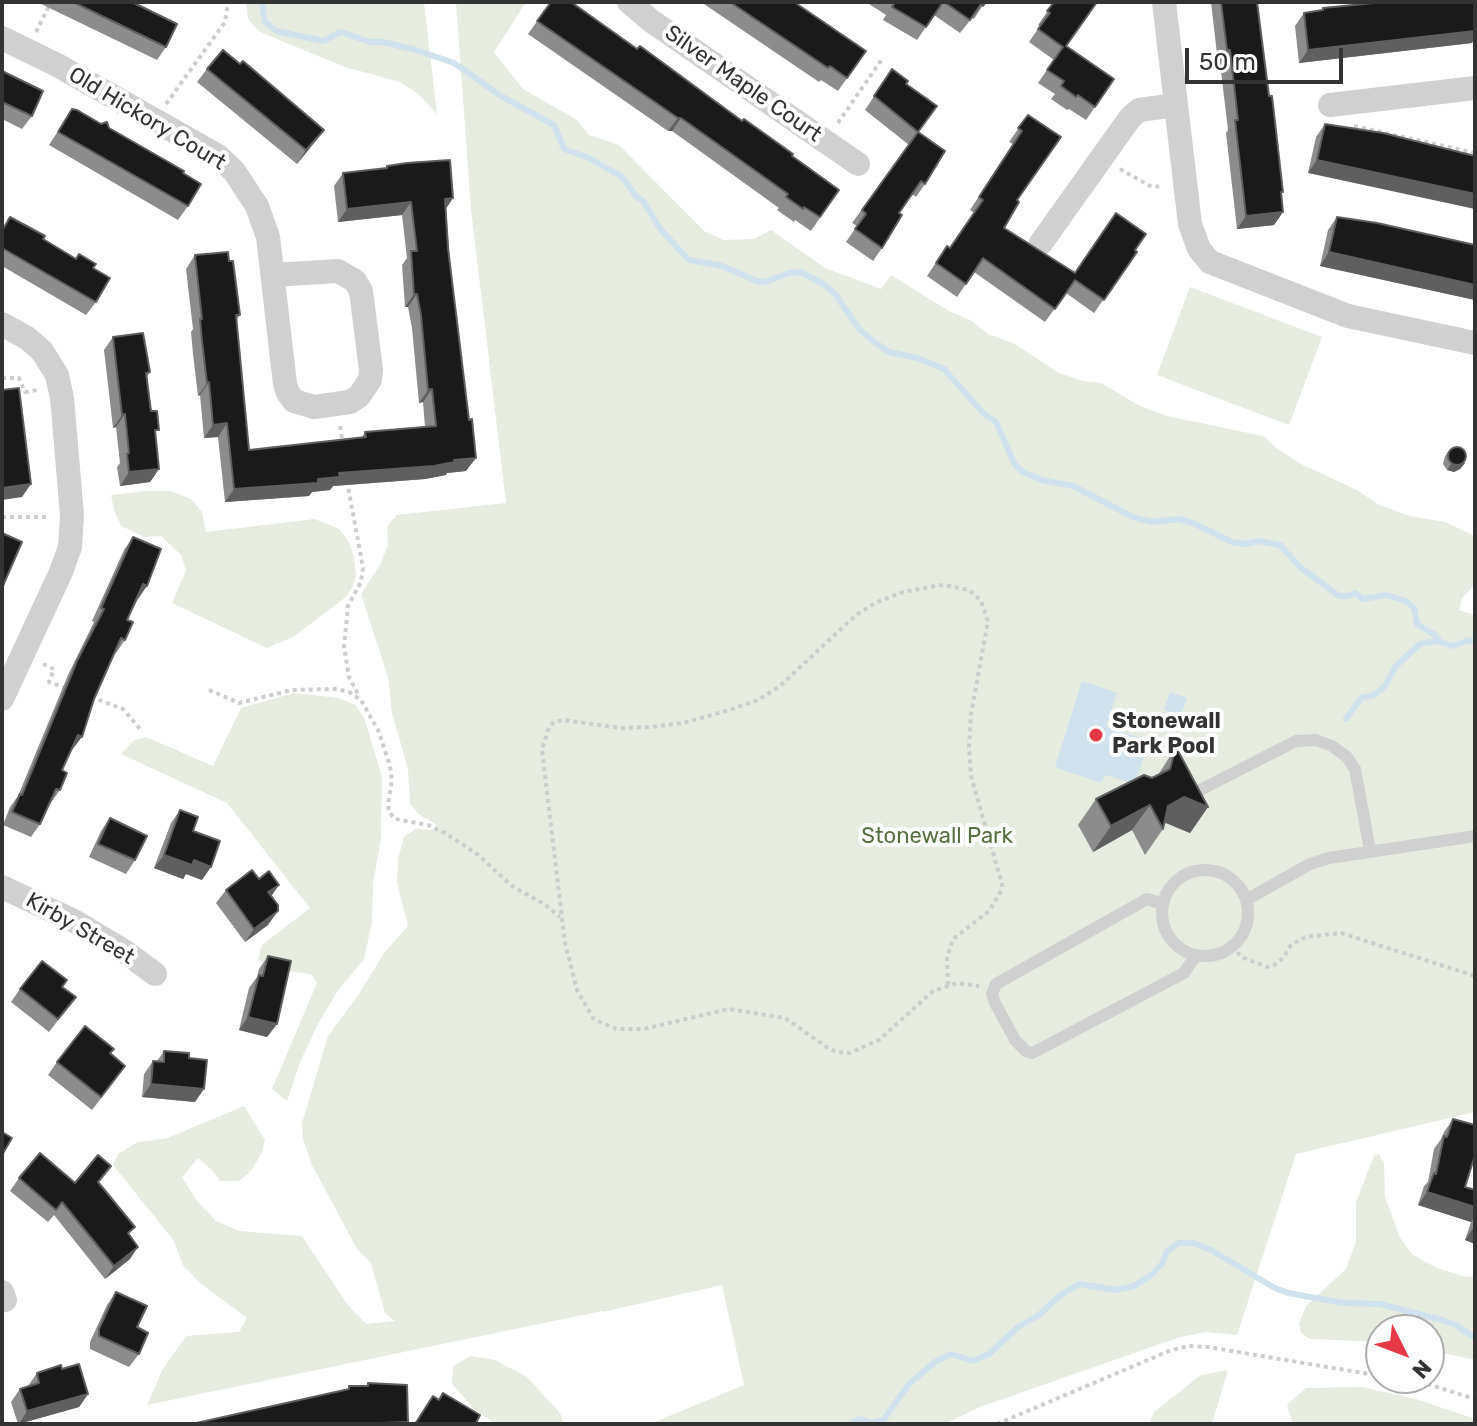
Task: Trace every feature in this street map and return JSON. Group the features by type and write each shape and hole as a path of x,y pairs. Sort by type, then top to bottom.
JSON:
{"street":[{"name":"Silver Maple Court","path":"629,2 650,20 858,164"},
{"path":"1164,2 1193,237 1210,262 1348,316 1475,343"},
{"name":"Old Hickory Court","path":"2,38 218,156 234,171 264,220 288,393 302,405 314,407 338,403"},
{"path":"1338,115 1475,88"},
{"path":"1041,243 1122,127 1139,110 1176,105"},
{"path":"273,275 338,271 355,281 361,291 370,380 359,396 350,402 338,403"},
{"path":"2,324 42,351 57,375 62,398 72,524 70,547 61,572 2,699"},
{"name":"Kirby Street","path":"2,887 74,921 155,974"}],"lane":[{"path":"1196,792 1296,741 1316,740 1332,746 1347,757 1355,769 1370,850"},
{"path":"1246,900 1310,864 1338,855 1475,836"},
{"path":"1203,870 1225,874 1242,889 1246,900 1248,922 1244,932 1231,947 1219,954 1196,955 1169,937 1162,915 1163,904 1167,893 1182,877 1203,870"},
{"path":"1163,904 1147,899 1001,980 993,989 995,1003 1015,1040 1032,1053 1184,973 1196,955"}],"path":[{"path":"26,50 51,2"},
{"path":"156,122 173,93 225,22 228,2"},
{"path":"825,142 882,59"},
{"path":"1338,115 1475,153"},
{"path":"1101,158 1152,187 1185,183"},
{"path":"2,378 19,378"},
{"path":"338,403 343,449"},
{"path":"347,480 350,510 363,568 361,582 348,606 344,646 349,677 378,730 390,766 389,812 395,819 428,825 453,838 477,854 512,886 544,904 561,919"},
{"path":"2,517 41,517"},
{"path":"948,985 947,957 953,939 989,911 999,898 1002,884 971,776 969,746 987,615 975,595 945,585 915,589 875,603 856,615 780,686 745,705 683,723 651,727 607,727 563,720 554,722 545,734 542,750 561,919 569,965 593,1018 617,1029 644,1029 728,1009 785,1018 828,1048 850,1053 879,1040 926,997 948,985 965,984 993,989"},
{"path":"49,682 76,692"},
{"path":"209,690 239,703 280,692 320,689 349,692 361,700"},
{"path":"90,697 123,709 140,729"},
{"path":"1231,947 1244,958 1267,967 1276,964 1291,945 1305,937 1341,933 1475,976"},
{"path":"997,1424 1169,1351 1188,1346 1365,1373"},
{"path":"1445,1390 1475,1399"}],"green space":[{"path":"246,2 424,2 437,114 417,93 400,82 345,67 260,32 248,19"},
{"name":"Stonewall Park","path":"456,2 526,2 494,52 523,89 577,120 589,135 619,145 704,231 724,240 754,239 771,230 825,268 881,289 891,275 949,311 972,321 988,334 1013,343 1059,373 1101,383 1140,406 1167,416 1263,436 1303,465 1357,490 1379,505 1410,516 1445,522 1475,536 1475,584 1462,598 1459,610 1475,615 1475,1112 1296,1154 1237,1335 1205,1332 1177,1338 980,1407 944,1424 650,1424 744,1385 722,1285 147,1405 163,1369 186,1336 239,1332 247,1318 200,1283 183,1265 174,1241 113,1165 118,1154 138,1142 168,1138 244,1106 265,1140 262,1152 251,1171 239,1181 220,1181 198,1158 182,1177 197,1201 216,1221 239,1231 302,1236 347,1304 366,1324 395,1321 385,1313 371,1263 357,1249 312,1165 303,1139 302,1123 328,1036 384,953 408,926 397,882 398,859 404,837 415,829 439,830 434,823 418,814 410,803 408,769 392,713 388,677 361,594 381,563 388,545 387,526 397,515 506,503 471,209"},
{"path":"1190,287 1322,337 1289,425 1157,375"},
{"path":"171,491 191,499 202,512 206,532 315,519 339,529 349,542 354,558 356,575 353,586 346,597 293,637 267,648 172,603 186,570 181,555 161,536 145,537 121,526 114,510 111,495"},
{"path":"294,693 339,698 355,705 364,717 382,777 381,838 373,884 372,922 364,959 337,992 318,1024 300,1062 287,1101 272,1089 317,983 311,974 288,971 258,960 262,945 310,908 227,803 121,754 133,741 146,737 213,766 241,708"},
{"path":"1379,1154 1384,1163 1385,1197 1400,1238 1413,1255 1437,1268 1475,1277 1475,1360 1445,1353 1445,1314 1365,1314 1365,1341 1310,1339 1301,1333 1299,1323 1307,1305 1346,1269 1356,1242 1356,1202 1374,1156"},
{"path":"471,1356 495,1360 527,1377 560,1413 564,1424 497,1424 476,1411 452,1384 453,1366"},
{"path":"1228,1370 1212,1424 1149,1424 1154,1412 1201,1375"},
{"path":"1362,1387 1365,1388 1365,1394 1394,1394 1416,1399 1475,1419 1475,1424 1293,1424 1287,1405 1306,1388"}],"water":[{"name":"Stonewall Park Pool","path":"1082,681 1117,693 1106,727 1149,740 1135,784 1105,775 1101,783 1055,767"},
{"path":"1170,692 1187,698 1181,715 1164,710"}],"building":[{"path":"73,2 132,2 177,24 166,47"},
{"path":"551,2 571,2 637,49 640,46 839,190 820,217 803,209 786,197 788,194 681,118 537,21"},
{"path":"730,2 794,2 866,51 847,78"},
{"path":"895,2 943,2 926,27 892,7"},
{"path":"944,2 986,2 983,6 981,4 970,20"},
{"path":"1054,2 1097,2 1066,46 1114,79 1095,107 1061,86 1064,81 1047,70 1063,47 1038,29"},
{"path":"1221,2 1257,2 1269,96 1272,96 1283,212 1246,216 1230,50 1227,50"},
{"path":"1383,2 1475,2 1475,31 1308,50 1304,13"},
{"path":"223,50 240,64 243,61 324,130 306,150 207,69"},
{"path":"892,69 908,81 906,84 937,106 918,132 874,96"},
{"path":"2,71 43,91 32,116 2,102"},
{"path":"72,109 101,124 107,122 109,128 201,184 188,206 58,132"},
{"path":"1028,115 1061,137 1017,200 1019,202 1004,228 1075,273 1116,213 1146,234 1104,300 1075,280 1055,309 983,258 966,284 936,263 983,200 979,197 1022,131 1018,128"},
{"path":"1325,124 1383,133 1475,156 1475,194 1317,160"},
{"path":"918,132 945,151 925,184 921,181 899,213 902,215 882,248 855,229 866,214 862,210"},
{"path":"450,160 453,198 445,199 448,248 476,458 434,466 339,473 340,477 318,479 318,483 234,489 227,423 213,425 195,255 228,252 229,261 233,261 240,315 236,315 249,450 366,437 365,432 436,426 432,389 428,390 421,315 417,294 414,294 411,251 417,251 411,202 347,209 343,173"},
{"path":"10,217 45,236 43,239 76,259 79,254 96,264 93,268 110,278 96,302 2,248 2,231"},
{"path":"1337,217 1475,245 1475,285 1329,252"},
{"path":"143,333 150,372 146,373 151,411 157,411 159,430 155,430 159,469 129,472 125,414 122,415 113,337"},
{"path":"19,388 31,484 2,488 2,390"},
{"path":"1453,447 1461,447 1466,456 1464,463 1453,465 1448,460 1448,452"},
{"path":"2,533 22,542 2,588"},
{"path":"133,537 161,549 147,586 143,584 127,620 133,622 125,640 121,638 94,699 82,737 78,735 62,770 67,773 60,790 56,789 40,824 12,812 22,795 77,661 104,609 101,608"},
{"path":"1176,747 1208,807 1184,797 1168,806 1163,829 1150,805 1111,826 1096,799 1144,775 1152,778 1170,769"},
{"path":"180,810 198,817 193,831 220,841 211,867 194,860 192,865 164,855"},
{"path":"110,818 147,836 135,860 98,844"},
{"path":"252,870 259,879 269,871 279,885 268,892 278,905 278,911 254,929 226,890"},
{"path":"268,956 291,961 277,1024 248,1017 259,975 263,976"},
{"path":"42,961 67,980 62,987 76,997 58,1019 20,989"},
{"path":"85,1026 114,1049 110,1053 125,1066 101,1097 57,1062"},
{"path":"164,1051 189,1053 189,1058 207,1060 204,1089 151,1084 153,1061 164,1062"},
{"path":"1453,1119 1475,1125 1475,1155 1465,1187 1475,1190 1475,1207 1427,1192 1436,1174 1444,1136 1447,1137"},
{"path":"2,1132 12,1138 2,1155"},
{"path":"40,1153 75,1183 98,1155 111,1166 98,1182 135,1227 128,1233 138,1247 114,1266 62,1202 56,1210 19,1178"},
{"path":"116,1292 147,1306 137,1327 148,1333 139,1354 99,1336 99,1329"},
{"path":"79,1364 88,1394 27,1411 20,1389 39,1383 37,1373 61,1365 62,1369"},
{"path":"368,1383 407,1385 408,1422 192,1424 349,1389 349,1386 368,1386"},
{"path":"443,1393 480,1415 477,1424 415,1424 433,1396 439,1400"}],"waterway":[{"path":"262,2 265,22 276,31 323,41 341,32 370,42 416,50 454,63 501,96 554,125 564,149 589,158 622,177 643,201 661,230 689,260 722,266 766,282 801,272 825,285 835,294 859,329 873,341 889,352 917,358 944,369 985,415 996,422 1015,465 1023,472 1042,480 1073,486 1133,517 1152,522 1178,519 1232,542 1245,544 1259,541 1280,545 1300,567 1339,596 1355,593 1363,599 1386,595 1406,601 1414,608 1417,624 1435,635 1440,642"},
{"path":"1346,719 1361,698 1374,695 1385,686 1396,666 1420,644 1437,641 1453,646 1469,640 1475,642"},
{"path":"851,1424 861,1419 873,1423 884,1419 909,1384 935,1362 951,1354 973,1361 989,1354 1018,1327 1079,1284 1115,1290 1134,1286 1150,1276 1162,1264 1167,1251 1178,1243 1194,1243 1211,1250 1288,1293 1344,1303 1380,1304 1456,1325 1475,1338"}],"place":[{"name":"Stonewall Park Pool","path":"1096,735"}]}
